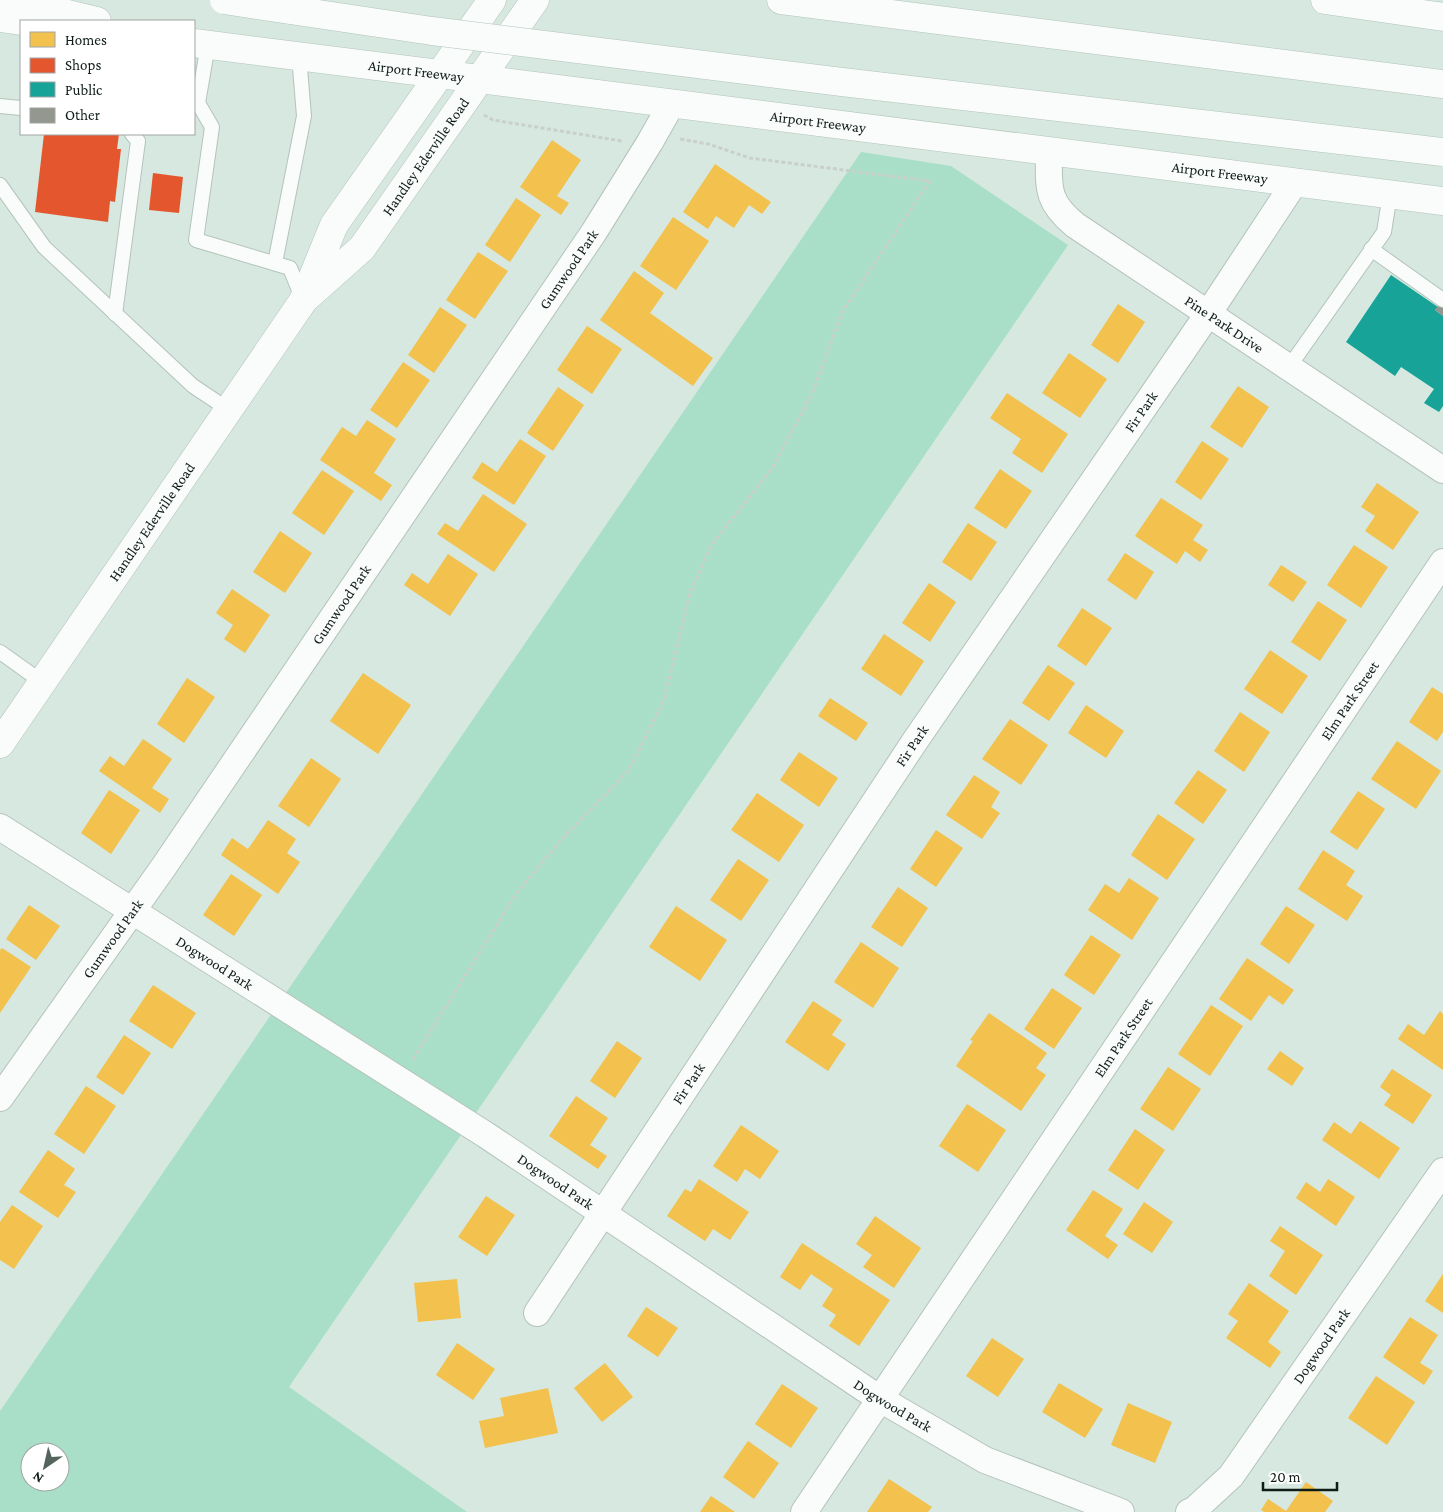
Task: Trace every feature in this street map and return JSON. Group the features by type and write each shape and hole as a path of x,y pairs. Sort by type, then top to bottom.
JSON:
{"main road":[{"path":"10,0 93,20"},
{"path":"224,0 442,33 832,81 1443,152"},
{"name":"Handley Ederville Road","path":"0,744 303,301 334,224 492,0"},
{"name":"Handley Ederville Road","path":"303,301 362,248 535,0"},
{"path":"781,0 1443,84"},
{"path":"1325,0 1443,17"},
{"path":"0,18 20,21"},
{"name":"Airport Freeway","path":"201,44 1443,201"}],"street":[{"name":"Gumwood Park","path":"0,1098 132,912 588,240 650,142 672,103"},
{"name":"Pine Park Drive","path":"1049,151 1049,190 1061,213 1074,225 1442,468"},
{"name":"Fir Park","path":"536,1313 915,741 1208,314 1295,182"},
{"name":"Elm Park Street","path":"804,1512 1443,562"},
{"name":"Dogwood Park","path":"0,827 486,1135 880,1399 985,1460 1121,1512"},
{"name":"Dogwood Park","path":"1189,1512 1194,1510 1231,1476 1443,1171"}],"lane":[{"path":"201,44 198,102 212,127 196,240 290,268 303,301"},
{"path":"275,263 304,116 299,56"},
{"path":"0,106 20,108"},
{"path":"115,314 138,141 133,135"},
{"path":"0,185 44,247 193,386 229,410"},
{"path":"1289,367 1384,232 1390,194"},
{"path":"1371,250 1443,300"},
{"path":"0,652 42,682"}],"path":[{"path":"399,1080 516,894 563,838 629,770 664,700 690,593 712,544 772,469 812,394 842,312 930,181 750,158 708,144 681,139 634,144 613,138 493,120 479,111 461,107"}],"green space":[{"path":"861,152 951,166 1068,245 289,1387 467,1512 0,1512 0,1411"}],"building: Homes":[{"path":"552,140 581,160 557,196 569,203 561,215 520,187"},
{"path":"715,164 771,202 762,214 749,205 734,228 716,216 708,229 683,212"},
{"path":"516,198 541,215 510,262 485,245"},
{"path":"673,217 709,241 676,290 640,266"},
{"path":"478,252 508,271 475,319 446,300"},
{"path":"634,271 664,293 650,313 713,358 693,386 600,320"},
{"path":"1118,304 1145,322 1118,363 1091,345"},
{"path":"440,307 467,325 434,373 408,355"},
{"path":"587,326 622,349 592,394 557,370"},
{"path":"1069,353 1107,379 1080,418 1042,393"},
{"path":"403,362 430,380 397,428 370,410"},
{"path":"1238,386 1269,407 1242,448 1210,427"},
{"path":"558,387 584,405 553,451 527,433"},
{"path":"1007,393 1068,434 1042,473 1012,453 1021,439 990,418"},
{"path":"367,420 396,439 374,473 392,485 381,501 320,460 342,427 356,436"},
{"path":"520,439 546,456 514,505 472,478 482,462 497,472"},
{"path":"1202,441 1229,459 1201,500 1175,482"},
{"path":"1000,469 1032,491 1006,529 974,508"},
{"path":"322,470 354,491 324,535 292,513"},
{"path":"1377,483 1419,512 1393,550 1365,531 1375,516 1361,507"},
{"path":"483,494 527,524 494,572 437,534 445,523 458,531"},
{"path":"1161,498 1203,525 1193,540 1208,550 1200,562 1185,551 1177,564 1135,536"},
{"path":"968,523 997,542 971,581 942,562"},
{"path":"280,531 312,553 285,593 253,572"},
{"path":"1354,545 1388,567 1361,608 1327,585"},
{"path":"1125,553 1154,572 1136,600 1107,580"},
{"path":"448,554 478,574 450,616 404,585 412,573 428,584"},
{"path":"1281,565 1307,582 1293,602 1268,585"},
{"path":"929,583 956,602 930,642 902,623"},
{"path":"232,589 270,615 245,653 224,639 233,625 216,613"},
{"path":"1318,601 1347,620 1320,661 1291,642"},
{"path":"1082,608 1112,628 1086,666 1057,646"},
{"path":"884,634 924,661 901,696 861,669"},
{"path":"1270,650 1308,676 1282,714 1244,689"},
{"path":"1048,665 1075,683 1049,721 1022,703"},
{"path":"363,673 411,705 378,754 330,721"},
{"path":"187,678 215,697 184,743 157,724"},
{"path":"1432,687 1443,694 1443,732 1437,741 1409,722"},
{"path":"830,698 868,723 856,741 818,716"},
{"path":"1086,705 1124,731 1106,758 1068,733"},
{"path":"1240,712 1270,732 1244,772 1214,751"},
{"path":"1010,719 1048,745 1021,785 982,759"},
{"path":"143,739 172,759 152,788 169,799 160,813 99,771 110,756 124,766"},
{"path":"1397,741 1441,771 1416,809 1371,779"},
{"path":"799,752 838,778 819,807 780,780"},
{"path":"311,758 341,779 309,827 278,806"},
{"path":"1198,770 1227,790 1203,824 1174,803"},
{"path":"974,775 1000,792 991,807 1000,813 982,839 946,815"},
{"path":"109,790 140,810 111,854 81,833"},
{"path":"1358,791 1385,809 1357,850 1330,832"},
{"path":"757,793 804,825 779,862 731,830"},
{"path":"1158,814 1195,839 1167,880 1131,855"},
{"path":"268,820 296,839 287,853 300,862 278,894 221,855 232,838 248,849"},
{"path":"936,830 963,848 936,887 910,869"},
{"path":"1323,850 1355,871 1346,885 1363,896 1347,921 1298,889"},
{"path":"738,859 769,880 741,921 710,900"},
{"path":"231,874 262,895 234,936 203,915"},
{"path":"1129,878 1159,898 1132,940 1088,910 1105,884 1119,893"},
{"path":"898,887 928,908 902,947 871,927"},
{"path":"29,905 60,926 36,960 6,939"},
{"path":"676,906 727,940 700,981 649,947"},
{"path":"1286,906 1315,925 1289,964 1260,944"},
{"path":"1091,935 1121,955 1094,995 1064,975"},
{"path":"861,942 899,968 873,1008 834,982"},
{"path":"2,948 31,967 0,1013 0,950"},
{"path":"1247,958 1294,990 1283,1005 1269,995 1251,1021 1219,999"},
{"path":"153,985 196,1013 172,1049 129,1021"},
{"path":"1052,988 1082,1008 1054,1049 1024,1029"},
{"path":"813,1001 842,1020 832,1035 846,1044 828,1071 785,1042"},
{"path":"1211,1005 1243,1026 1210,1076 1178,1054"},
{"path":"1440,1011 1443,1014 1443,1070 1398,1039 1408,1024 1424,1035"},
{"path":"989,1013 1047,1053 1036,1068 1046,1075 1021,1111 956,1066 973,1041 970,1040"},
{"path":"124,1035 151,1053 123,1095 96,1077"},
{"path":"617,1041 642,1058 615,1098 590,1081"},
{"path":"1280,1051 1304,1068 1292,1086 1267,1069"},
{"path":"1168,1067 1201,1089 1173,1131 1140,1109"},
{"path":"1392,1069 1432,1095 1413,1124 1384,1105 1391,1095 1380,1087"},
{"path":"86,1086 116,1106 84,1154 54,1134"},
{"path":"576,1096 608,1118 590,1145 607,1156 598,1169 549,1136"},
{"path":"967,1104 1006,1130 978,1172 939,1146"},
{"path":"1360,1121 1400,1148 1379,1179 1322,1140 1334,1122 1351,1134"},
{"path":"741,1125 779,1151 760,1179 745,1169 737,1182 713,1166"},
{"path":"1135,1129 1165,1150 1138,1190 1108,1170"},
{"path":"48,1150 75,1169 64,1185 76,1192 58,1218 19,1192"},
{"path":"699,1179 749,1212 730,1240 713,1229 705,1241 667,1216 685,1189 691,1192"},
{"path":"1328,1179 1355,1197 1336,1226 1296,1198 1306,1182 1320,1192"},
{"path":"1093,1190 1123,1209 1105,1236 1118,1245 1108,1259 1066,1230"},
{"path":"486,1196 515,1215 487,1256 458,1237"},
{"path":"1144,1202 1173,1222 1152,1253 1123,1234"},
{"path":"12,1205 43,1226 14,1269 0,1260 0,1222"},
{"path":"875,1216 921,1248 894,1288 863,1267 872,1255 856,1244"},
{"path":"1280,1226 1323,1255 1296,1295 1269,1276 1285,1251 1270,1241"},
{"path":"802,1243 890,1300 859,1346 829,1326 836,1315 822,1306 833,1289 811,1274 800,1290 780,1277"},
{"path":"1443,1274 1443,1313 1425,1301"},
{"path":"457,1279 461,1318 418,1322 414,1283"},
{"path":"1249,1283 1289,1311 1268,1342 1281,1352 1270,1368 1226,1338 1238,1321 1228,1314"},
{"path":"646,1307 678,1328 658,1357 627,1336"},
{"path":"1410,1317 1438,1335 1420,1363 1433,1371 1424,1385 1383,1357"},
{"path":"992,1338 1024,1359 998,1397 966,1376"},
{"path":"457,1343 495,1369 473,1400 436,1375"},
{"path":"605,1363 633,1397 602,1422 574,1388"},
{"path":"1376,1376 1415,1402 1387,1445 1348,1418"},
{"path":"1059,1383 1103,1409 1085,1438 1042,1412"},
{"path":"782,1384 818,1408 791,1448 755,1424"},
{"path":"548,1388 558,1433 485,1448 479,1421 504,1416 500,1398"},
{"path":"1128,1403 1172,1422 1155,1463 1111,1445"},
{"path":"748,1441 779,1463 754,1499 723,1477"},
{"path":"889,1479 932,1507 928,1512 867,1512"},
{"path":"1306,1482 1333,1501 1325,1512 1264,1512 1261,1510 1268,1499 1286,1511"},
{"path":"711,1496 735,1512 700,1512"}],"building: Shops":[{"path":"44,135 119,135 117,149 121,149 115,202 110,201 108,222 35,212"},
{"path":"153,173 183,177 179,213 149,210"}],"building: Public":[{"path":"1391,275 1438,307 1435,310 1443,316 1443,406 1439,412 1424,403 1434,389 1401,367 1395,376 1346,342"}],"building: Other":[{"path":"1443,299 1443,316 1435,310"}]}
